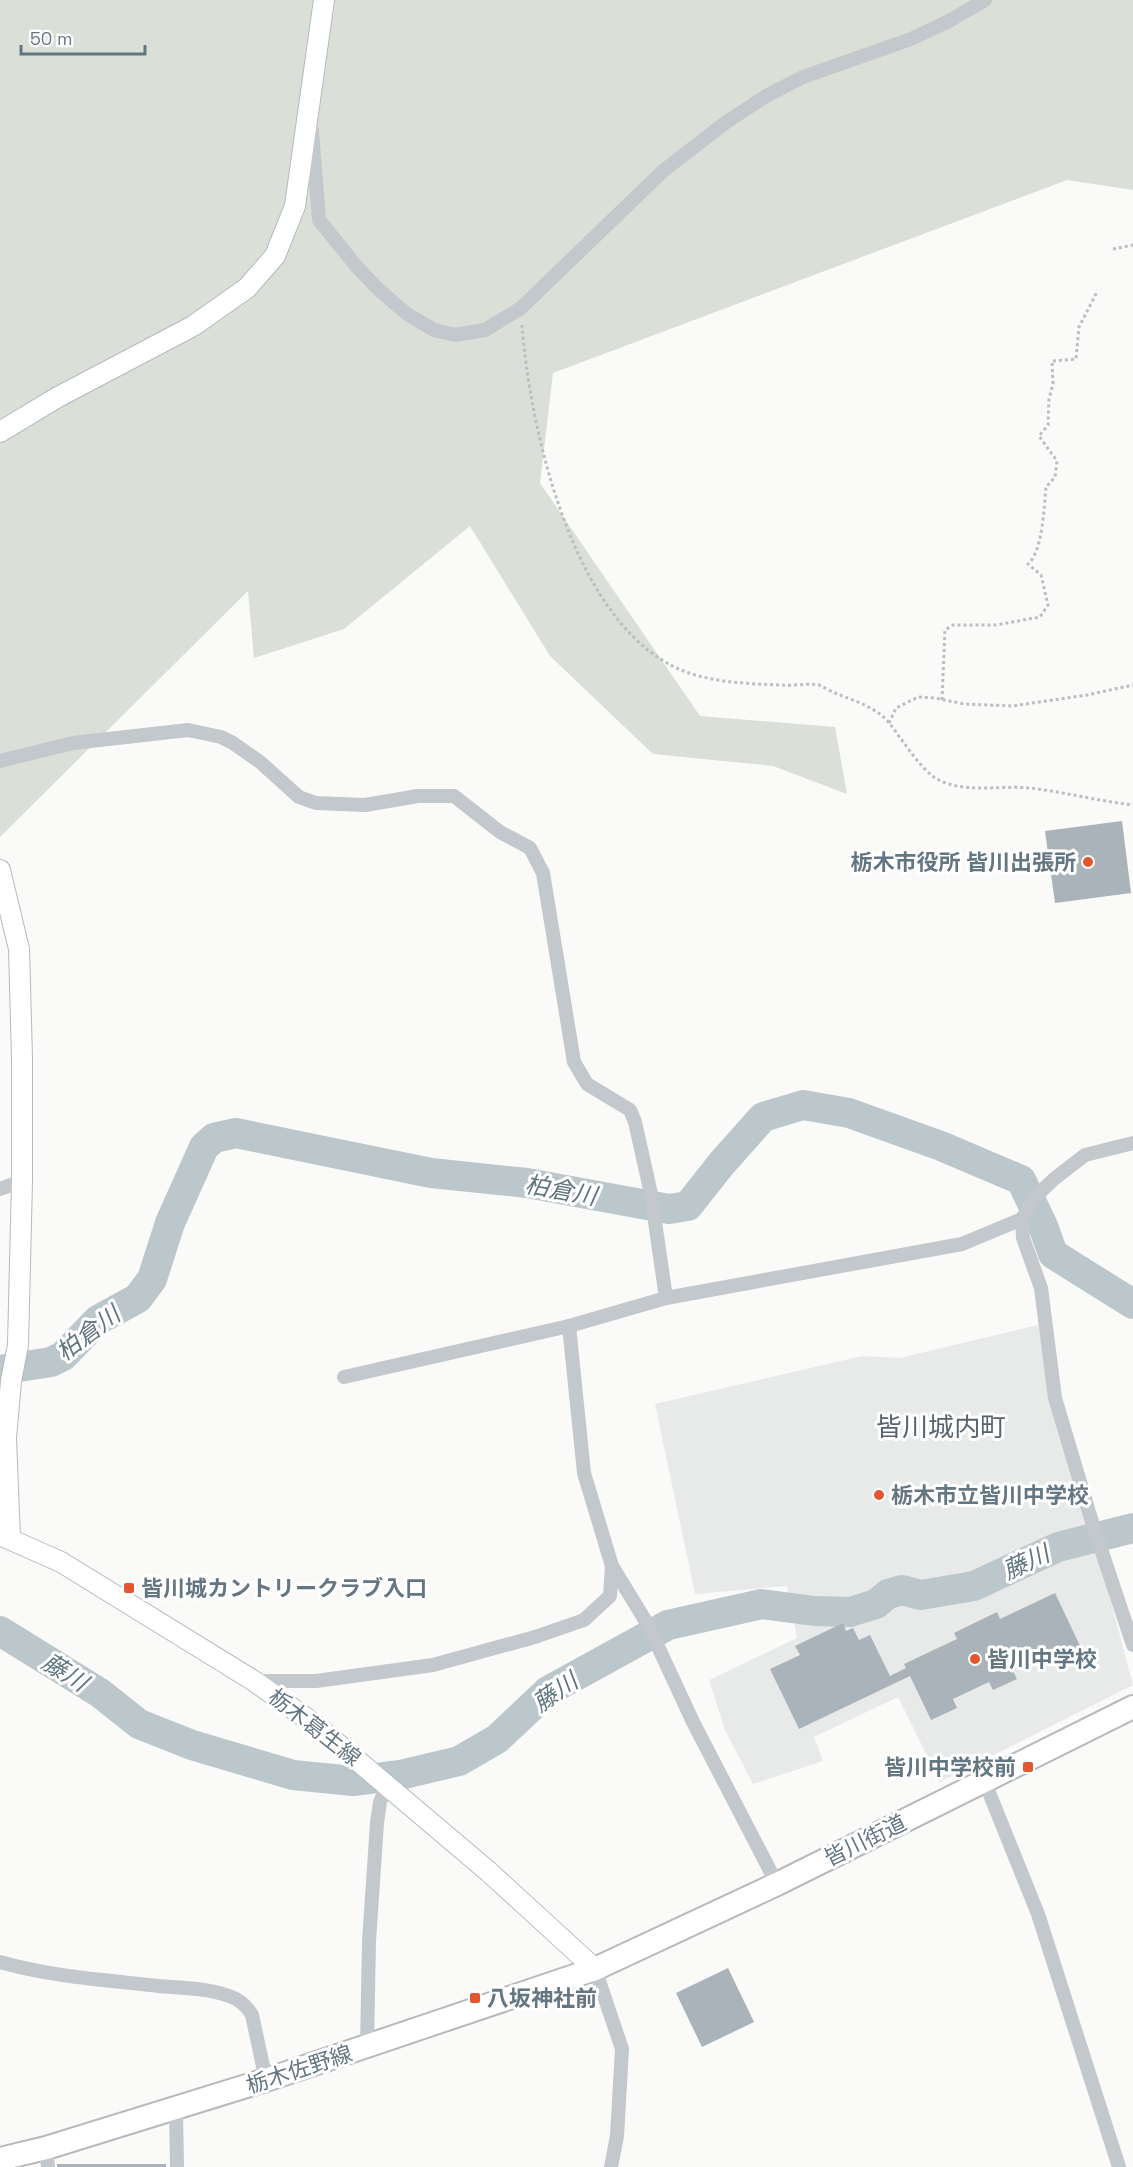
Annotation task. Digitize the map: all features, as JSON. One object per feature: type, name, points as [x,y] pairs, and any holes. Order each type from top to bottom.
[{"type":"main road","name":"皆川街道","points":[[595,1969],[777,1884],[1133,1707]]},
{"type":"main road","name":"栃木佐野線","points":[[0,2159],[47,2157],[176,2108],[267,2080],[595,1969]]},
{"type":"street","points":[[0,432],[58,397],[193,326],[247,288],[275,256],[295,206],[324,0]]},
{"type":"street","points":[[310,108],[319,220],[335,242],[378,289],[407,315],[434,330],[455,335],[485,330],[521,308],[663,171],[725,123],[765,96],[803,77],[911,39],[985,0]]},
{"type":"street","points":[[0,761],[72,743],[188,730],[233,742],[299,797],[316,803],[365,805],[418,796],[454,796],[500,832],[530,848],[543,873],[574,1062],[587,1084],[630,1110],[635,1122],[651,1194],[666,1298]]},
{"type":"street","points":[[0,870],[19,949],[22,1058],[18,1345],[11,1381],[6,1438],[5,1537]]},
{"type":"street","points":[[1133,1143],[1085,1155],[1033,1199],[1022,1219],[1023,1238],[1041,1288],[1055,1398],[1092,1522],[1133,1645]]},
{"type":"street","points":[[0,1189],[22,1181]]},
{"type":"street","points":[[344,1377],[569,1326],[666,1298],[962,1244],[1022,1219]]},
{"type":"street","points":[[569,1326],[584,1473],[612,1566],[648,1625],[693,1722],[777,1884]]},
{"type":"street","name":"栃木葛生線","points":[[5,1537],[61,1562],[254,1681],[313,1723],[489,1872],[595,1969]]},
{"type":"street","points":[[254,1681],[316,1681],[433,1665],[535,1637],[584,1620],[610,1596],[612,1566]]},
{"type":"street","points":[[984,1780],[1038,1914],[1119,2167]]},
{"type":"street","points":[[367,2046],[369,1941],[377,1823],[380,1802],[389,1787]]},
{"type":"street","points":[[0,1962],[65,1975],[206,1991],[235,1998],[248,2008],[252,2015],[267,2080]]},
{"type":"street","points":[[595,1969],[622,2049],[616,2136],[611,2167]]},
{"type":"street","points":[[176,2108],[177,2167]]},
{"type":"path","points":[[1113,249],[1133,246]]},
{"type":"path","points":[[942,700],[945,630],[953,625],[996,625],[1040,616],[1048,605],[1041,575],[1028,564],[1034,559],[1044,515],[1046,487],[1055,477],[1057,460],[1039,436],[1048,424],[1049,399],[1053,384],[1052,361],[1076,359],[1079,327],[1097,292]]},
{"type":"path","points":[[521,308],[524,355],[540,440],[556,498],[589,579],[606,605],[646,648],[665,663],[690,673],[730,683],[819,685],[878,712],[934,778],[956,787],[1030,789],[1133,805]]},
{"type":"path","points":[[889,723],[896,708],[918,697],[964,704],[1012,706],[1087,695],[1133,685]]},
{"type":"shaded area","points":[[0,0],[1133,0],[1133,190],[1067,180],[553,373],[540,483],[700,716],[835,727],[847,794],[773,766],[653,754],[550,656],[470,526],[344,629],[254,658],[248,591],[0,837]]},
{"type":"shaded area","name":"栃木市立皆川中学校","points":[[1038,1325],[1133,1685],[940,1782],[898,1697],[814,1737],[823,1761],[753,1784],[725,1730],[709,1680],[797,1638],[787,1586],[695,1594],[655,1404],[862,1356],[900,1358]]},
{"type":"building","name":"栃木市役所 皆川出張所","points":[[1122,821],[1131,893],[1055,903],[1045,831]]},
{"type":"building","name":"皆川中学校","points":[[1055,1593],[1082,1650],[1055,1663],[1050,1653],[1013,1671],[1017,1679],[993,1690],[989,1682],[953,1699],[957,1708],[931,1720],[910,1676],[799,1729],[770,1669],[800,1655],[795,1646],[843,1623],[846,1631],[853,1628],[859,1640],[870,1635],[890,1676],[906,1668],[904,1664],[957,1639],[954,1633],[997,1612],[1000,1619]]},
{"type":"building","points":[[728,1968],[754,2022],[702,2047],[676,1993]]},
{"type":"building","points":[[57,2164],[166,2164],[166,2167],[57,2167]]},
{"type":"waterway","name":"柏倉川","points":[[0,1370],[51,1362],[63,1356],[98,1320],[138,1298],[152,1279],[170,1223],[204,1147],[214,1138],[236,1133],[431,1173],[527,1183],[669,1209],[688,1206],[763,1117],[803,1105],[849,1113],[941,1146],[1021,1180],[1043,1226],[1053,1254],[1133,1304]]},
{"type":"waterway","name":"藤川","points":[[0,1631],[100,1693],[139,1724],[192,1745],[293,1775],[353,1781],[400,1775],[459,1761],[497,1739],[548,1691],[668,1625],[762,1604],[814,1611],[850,1612],[876,1604],[888,1594],[902,1590],[921,1595],[974,1586],[1058,1547],[1133,1528]]},
{"type":"place","name":"栃木市役所 皆川出張所","points":[[1088,862]]},
{"type":"place","name":"栃木市立皆川中学校","points":[[879,1495]]},
{"type":"place","name":"皆川城カントリークラブ入口","points":[[129,1588]]},
{"type":"place","name":"皆川中学校","points":[[975,1659]]},
{"type":"place","name":"皆川中学校前","points":[[1028,1767]]},
{"type":"place","name":"八坂神社前","points":[[475,1998]]},
{"type":"district","name":"皆川城内町","points":[[941,1427]]}]
